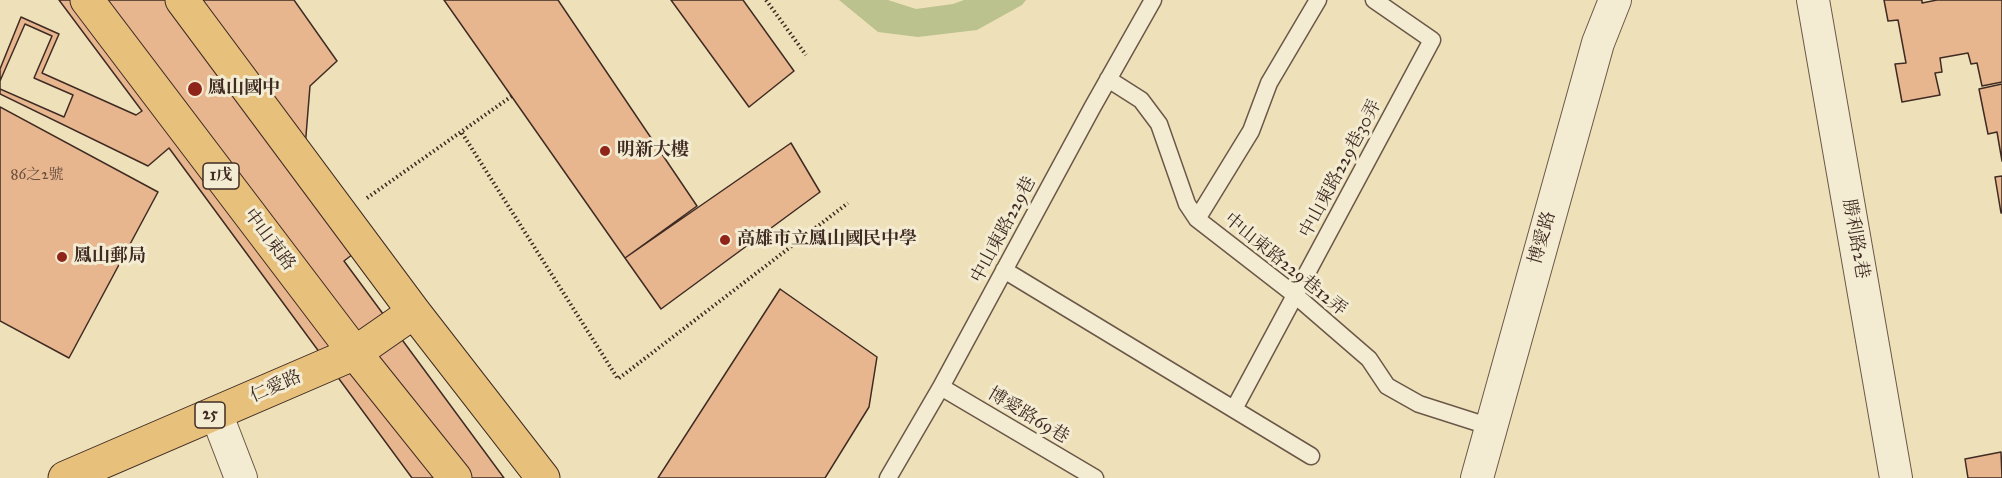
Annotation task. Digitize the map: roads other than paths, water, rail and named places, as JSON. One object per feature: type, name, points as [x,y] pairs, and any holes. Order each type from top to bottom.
[{"type":"main road","name":"中山東路","points":[[87,0],[355,353],[454,478]]},
{"type":"main road","points":[[182,0],[414,312],[543,478]]},
{"type":"main road","name":"仁愛路","points":[[74,476],[355,353],[414,312]]},
{"type":"street","name":"博愛路","points":[[1477,478],[1598,43],[1615,0]]},
{"type":"street","name":"勝利路2巷","points":[[1813,0],[1896,478]]},
{"type":"street","points":[[216,413],[241,478]]},
{"type":"lane","name":"中山東路229巷","points":[[888,478],[941,387],[1153,0]]},
{"type":"lane","points":[[1197,219],[1251,130],[1269,83],[1318,0]]},
{"type":"lane","name":"中山東路229巷30弄","points":[[1233,409],[1432,40],[1374,0]]},
{"type":"lane","name":"中山東路229巷12弄","points":[[1108,79],[1141,100],[1159,124],[1187,204],[1197,219],[1295,295],[1369,359],[1387,386],[1419,404],[1491,427]]},
{"type":"lane","points":[[1004,270],[1311,456]]},
{"type":"lane","name":"博愛路69巷","points":[[941,387],[1095,478]]},
{"type":"place","name":"鳳山國中","points":[[195,89]]},
{"type":"place","name":"明新大樓","points":[[605,151]]},
{"type":"place","name":"高雄市立鳳山國民中學","points":[[725,240]]},
{"type":"place","name":"鳳山郵局","points":[[62,257]]}]
